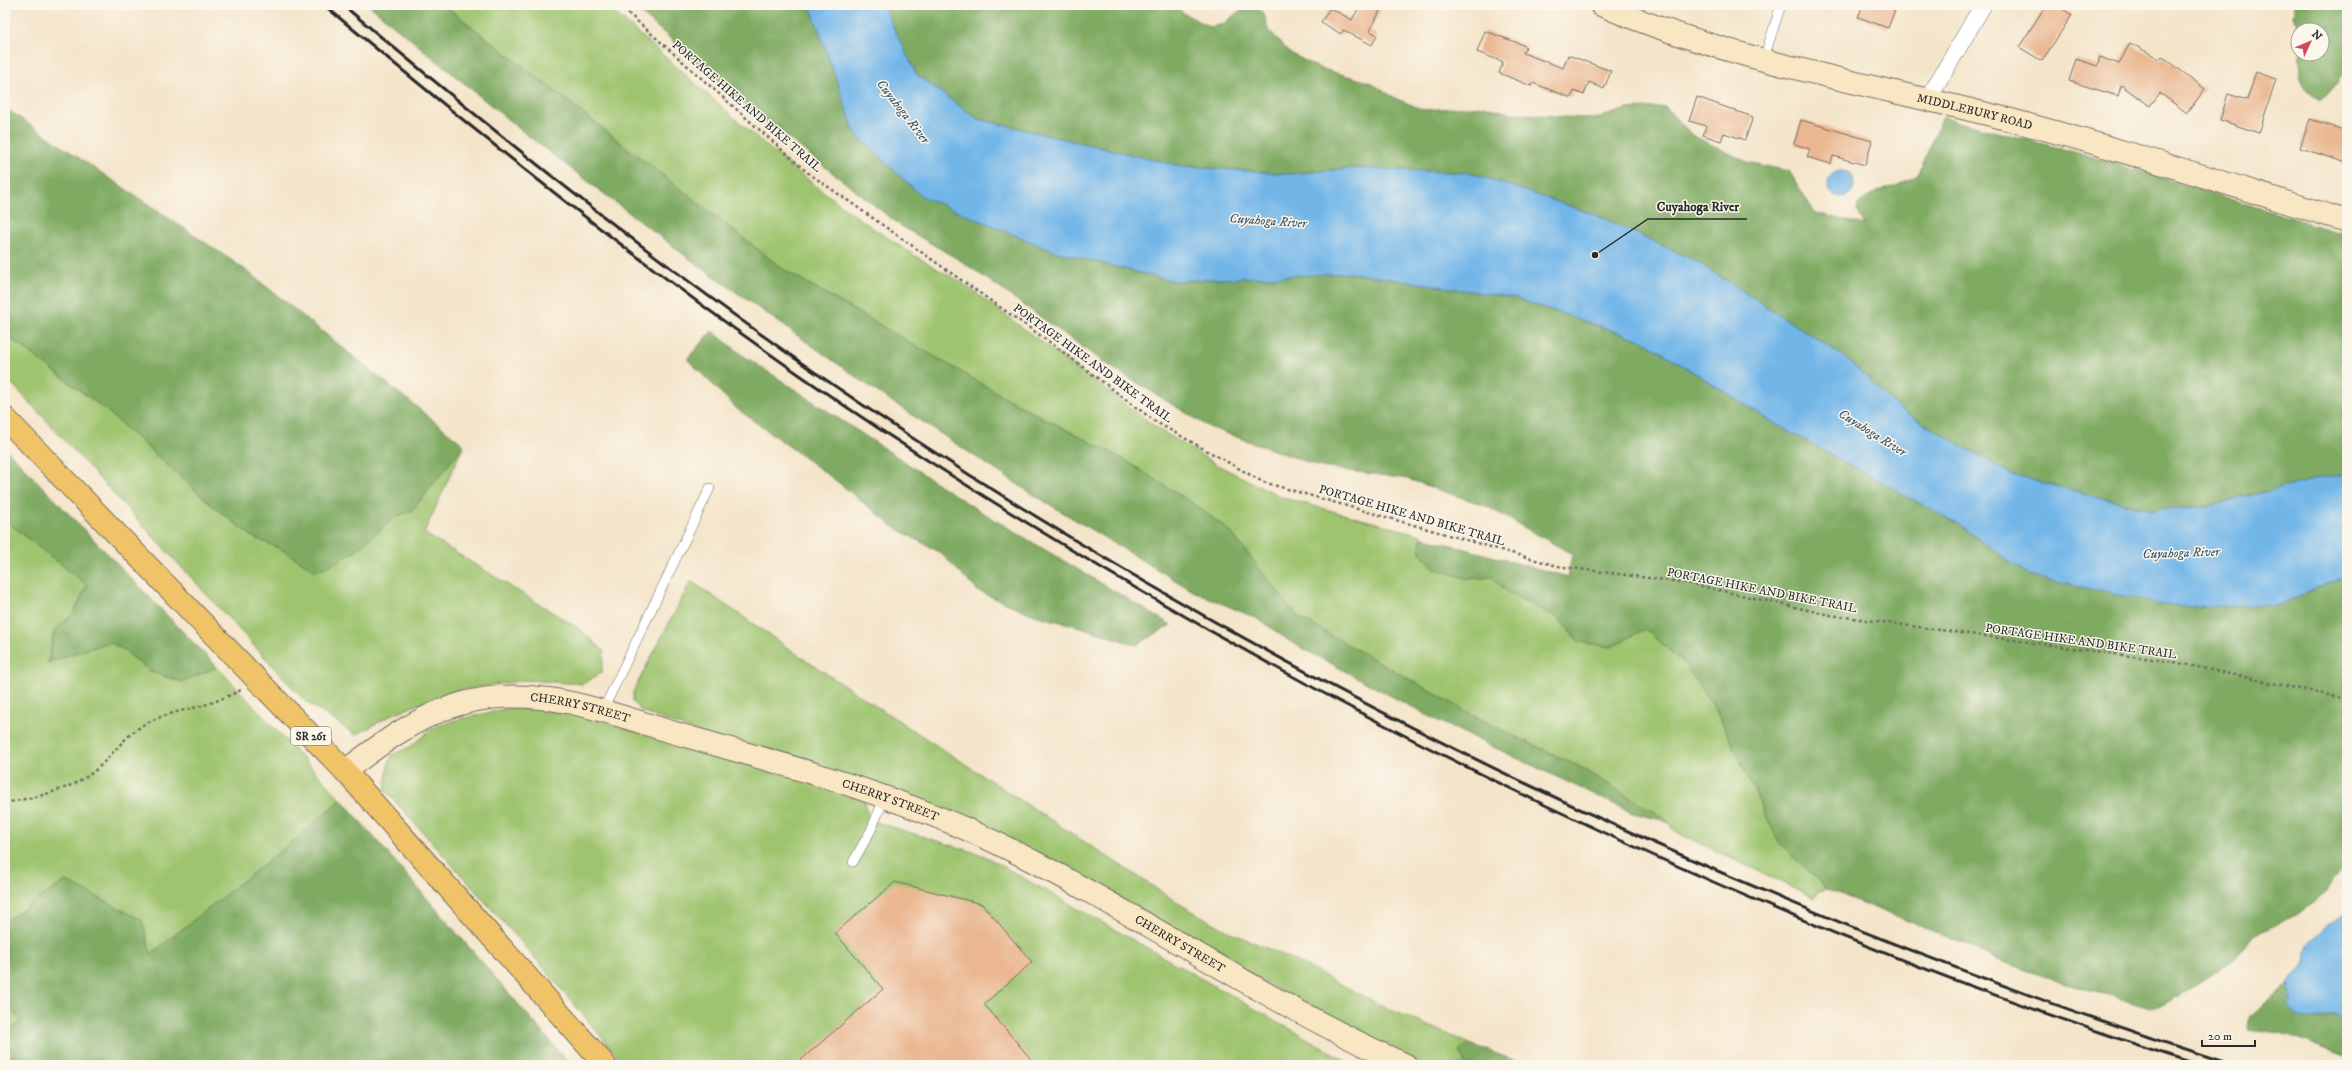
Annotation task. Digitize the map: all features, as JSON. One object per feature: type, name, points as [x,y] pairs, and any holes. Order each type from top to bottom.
[{"type":"main road","name":"SR 261","points":[[5,418],[345,771],[606,1065]]},
{"type":"street","name":"MIDDLEBURY ROAD","points":[[1601,5],[1684,36],[1927,101],[2003,118],[2347,222]]},
{"type":"street","points":[[1927,101],[1983,5]]},
{"type":"street","name":"CHERRY STREET","points":[[345,771],[390,738],[415,724],[438,712],[476,700],[527,696],[547,698],[602,712],[885,797],[930,814],[1011,850],[1280,1001],[1406,1065]]},
{"type":"lane","points":[[1764,58],[1781,5]]},
{"type":"lane","points":[[602,712],[710,488]]},
{"type":"lane","points":[[853,862],[872,830],[885,797]]},
{"type":"path","name":"PORTAGE HIKE AND BIKE TRAIL","points":[[619,5],[807,172],[1051,343],[1156,422],[1263,482],[1557,566],[1687,583],[1830,615],[2174,662],[2347,699]]},
{"type":"path","points":[[5,804],[51,793],[86,776],[102,764],[130,734],[158,718],[215,702],[259,681]]},
{"type":"green space","points":[[369,5],[444,5],[783,269],[1013,402],[1123,459],[1195,505],[1229,530],[1298,617],[1484,721],[1584,769],[1670,822],[1633,813],[1432,718],[1291,642],[1258,619],[1193,591],[1029,492],[879,393],[695,263],[527,135]]},
{"type":"green space","points":[[444,5],[606,5],[776,154],[865,223],[912,254],[961,282],[1157,428],[1217,465],[1284,498],[1421,535],[1420,552],[1469,579],[1492,577],[1507,592],[1557,617],[1579,642],[1611,647],[1645,629],[1682,661],[1714,706],[1779,843],[1827,889],[1818,892],[1815,898],[1672,830],[1670,822],[1584,769],[1484,721],[1298,617],[1229,531],[1195,505],[1123,459],[1013,402],[783,269]]},
{"type":"green space","points":[[632,5],[810,5],[855,133],[921,196],[1053,251],[1172,281],[1353,273],[1515,298],[1644,341],[1777,425],[1961,526],[2032,577],[2277,605],[2347,576],[2347,866],[2342,868],[2325,893],[2298,914],[2255,935],[2227,964],[2166,1004],[2150,1008],[2109,995],[2085,990],[1994,959],[1975,948],[1827,889],[1779,843],[1714,706],[1682,661],[1645,629],[1611,647],[1579,642],[1557,617],[1507,592],[1492,577],[1469,579],[1435,569],[1420,552],[1422,537],[1568,577],[1572,554],[1486,506],[1408,479],[1321,467],[1209,427],[1108,365],[963,262],[901,226],[748,107]]},
{"type":"green space","points":[[885,5],[1174,5],[1183,13],[1210,27],[1223,24],[1247,5],[1255,5],[1264,14],[1268,29],[1290,53],[1319,68],[1369,82],[1397,99],[1424,110],[1483,106],[1510,113],[1595,119],[1627,109],[1665,107],[1692,135],[1747,162],[1789,171],[1815,213],[1865,225],[1857,211],[1858,204],[1876,192],[1898,185],[1918,175],[1943,116],[1962,123],[2090,156],[2347,235],[2347,474],[2326,477],[2207,506],[2151,510],[2012,475],[1901,410],[1845,357],[1696,261],[1596,215],[1472,173],[1355,168],[1291,174],[1181,166],[978,119],[917,75],[886,12]]},
{"type":"green space","points":[[2295,5],[2347,5],[2347,68],[2334,87],[2321,101],[2309,92],[2302,82],[2300,62],[2330,62],[2330,22],[2296,22],[2293,16]]},
{"type":"green space","points":[[5,108],[243,268],[464,445],[412,511],[397,516],[354,552],[329,566],[316,571],[283,550],[253,537],[214,507],[106,410],[5,334]]},
{"type":"green space","points":[[712,331],[741,354],[970,505],[1171,625],[1136,645],[1084,628],[1034,615],[978,591],[941,553],[894,527],[834,479],[736,408],[687,359]]},
{"type":"green space","points":[[5,334],[106,410],[214,507],[253,537],[283,550],[354,552],[397,516],[412,511],[464,445],[424,533],[578,628],[604,651],[602,672],[583,684],[526,680],[453,691],[393,714],[356,735],[305,701],[5,376]]},
{"type":"green space","points":[[5,448],[217,667],[182,682],[151,672],[124,650],[109,642],[48,662],[54,631],[73,614],[87,585],[5,520]]},
{"type":"green space","points":[[5,520],[87,585],[73,614],[54,631],[48,662],[109,642],[124,650],[151,672],[182,682],[217,667],[341,799],[302,834],[151,954],[66,881],[5,921]]},
{"type":"green space","points":[[691,581],[807,661],[1183,906],[1230,932],[1294,960],[1382,1006],[1470,1044],[1460,1050],[1465,1064],[1468,1065],[1424,1065],[1325,1017],[1040,855],[642,712],[633,702],[633,692]]},
{"type":"green space","points":[[508,708],[533,708],[581,715],[858,797],[865,802],[869,820],[983,855],[1354,1065],[625,1065],[530,952],[385,790],[388,765],[393,754],[410,747],[431,729],[452,721]]},
{"type":"green space","points":[[341,799],[571,1065],[5,1065],[5,1035],[21,1021],[5,1004],[5,921],[66,881],[142,920],[151,954],[302,834]]},
{"type":"green space","points":[[2288,984],[2291,1001],[2307,1020],[2333,1016],[2347,1022],[2347,1057],[2288,1035],[2248,1030],[2249,1017]]},
{"type":"green space","points":[[5,1004],[21,1021],[5,1035]]},
{"type":"green space","points":[[1470,1044],[1527,1065],[1465,1064],[1460,1050]]},
{"type":"water","points":[[810,5],[885,5],[886,12],[917,75],[978,119],[1181,166],[1291,174],[1355,168],[1472,173],[1596,215],[1696,261],[1845,357],[1901,410],[2012,475],[2151,510],[2207,506],[2326,477],[2347,474],[2347,576],[2277,605],[2176,607],[2032,577],[1961,526],[1777,425],[1644,341],[1515,298],[1353,273],[1172,281],[1053,251],[921,196],[855,133]]},
{"type":"water","points":[[1841,171],[1850,175],[1854,184],[1850,193],[1841,197],[1832,193],[1828,184],[1832,175]]},
{"type":"water","points":[[2347,913],[2347,1022],[2334,1016],[2303,1018],[2298,1016],[2288,1007],[2291,1001],[2288,984],[2303,966],[2308,944],[2328,925]]},
{"type":"building","points":[[1360,5],[1383,5],[1370,31],[1377,35],[1372,45],[1343,30],[1341,34],[1321,22],[1330,8],[1352,20]]},
{"type":"building","points":[[1863,5],[1897,5],[1888,28],[1858,17]]},
{"type":"building","points":[[2046,5],[2056,5],[2072,15],[2042,61],[2019,47]]},
{"type":"building","points":[[1485,31],[1521,44],[1526,47],[1523,53],[1563,68],[1568,55],[1611,71],[1604,89],[1589,82],[1584,95],[1574,91],[1571,98],[1533,83],[1531,86],[1499,73],[1503,62],[1477,52]]},
{"type":"building","points":[[2130,43],[2160,59],[2162,56],[2205,89],[2187,113],[2160,93],[2150,106],[2121,85],[2118,96],[2069,81],[2076,59],[2097,66],[2100,57],[2119,64]]},
{"type":"building","points":[[2256,72],[2276,79],[2259,133],[2220,120],[2228,94],[2247,100]]},
{"type":"building","points":[[1697,97],[1753,117],[1745,140],[1724,133],[1721,141],[1703,135],[1706,126],[1689,121]]},
{"type":"building","points":[[2310,119],[2347,131],[2347,163],[2300,148]]},
{"type":"building","points":[[1801,120],[1872,141],[1865,165],[1833,156],[1831,164],[1807,157],[1810,149],[1794,144]]},
{"type":"building","points":[[895,882],[982,904],[1032,962],[984,1004],[1036,1065],[795,1065],[883,989],[835,933]]},
{"type":"railway","points":[[324,5],[469,125],[617,241],[768,353],[924,458],[1074,551],[1227,640],[1383,724],[1542,804],[1703,877],[1866,946],[2032,1008],[2199,1065]]},
{"type":"railway","points":[[343,5],[457,100],[572,192],[631,238],[750,326],[810,369],[976,479],[1146,582],[1319,679],[1496,769],[1676,853],[1859,930],[2045,1001],[2233,1065]]},
{"type":"place","name":"Cuyahoga River","points":[[1595,255]]}]
